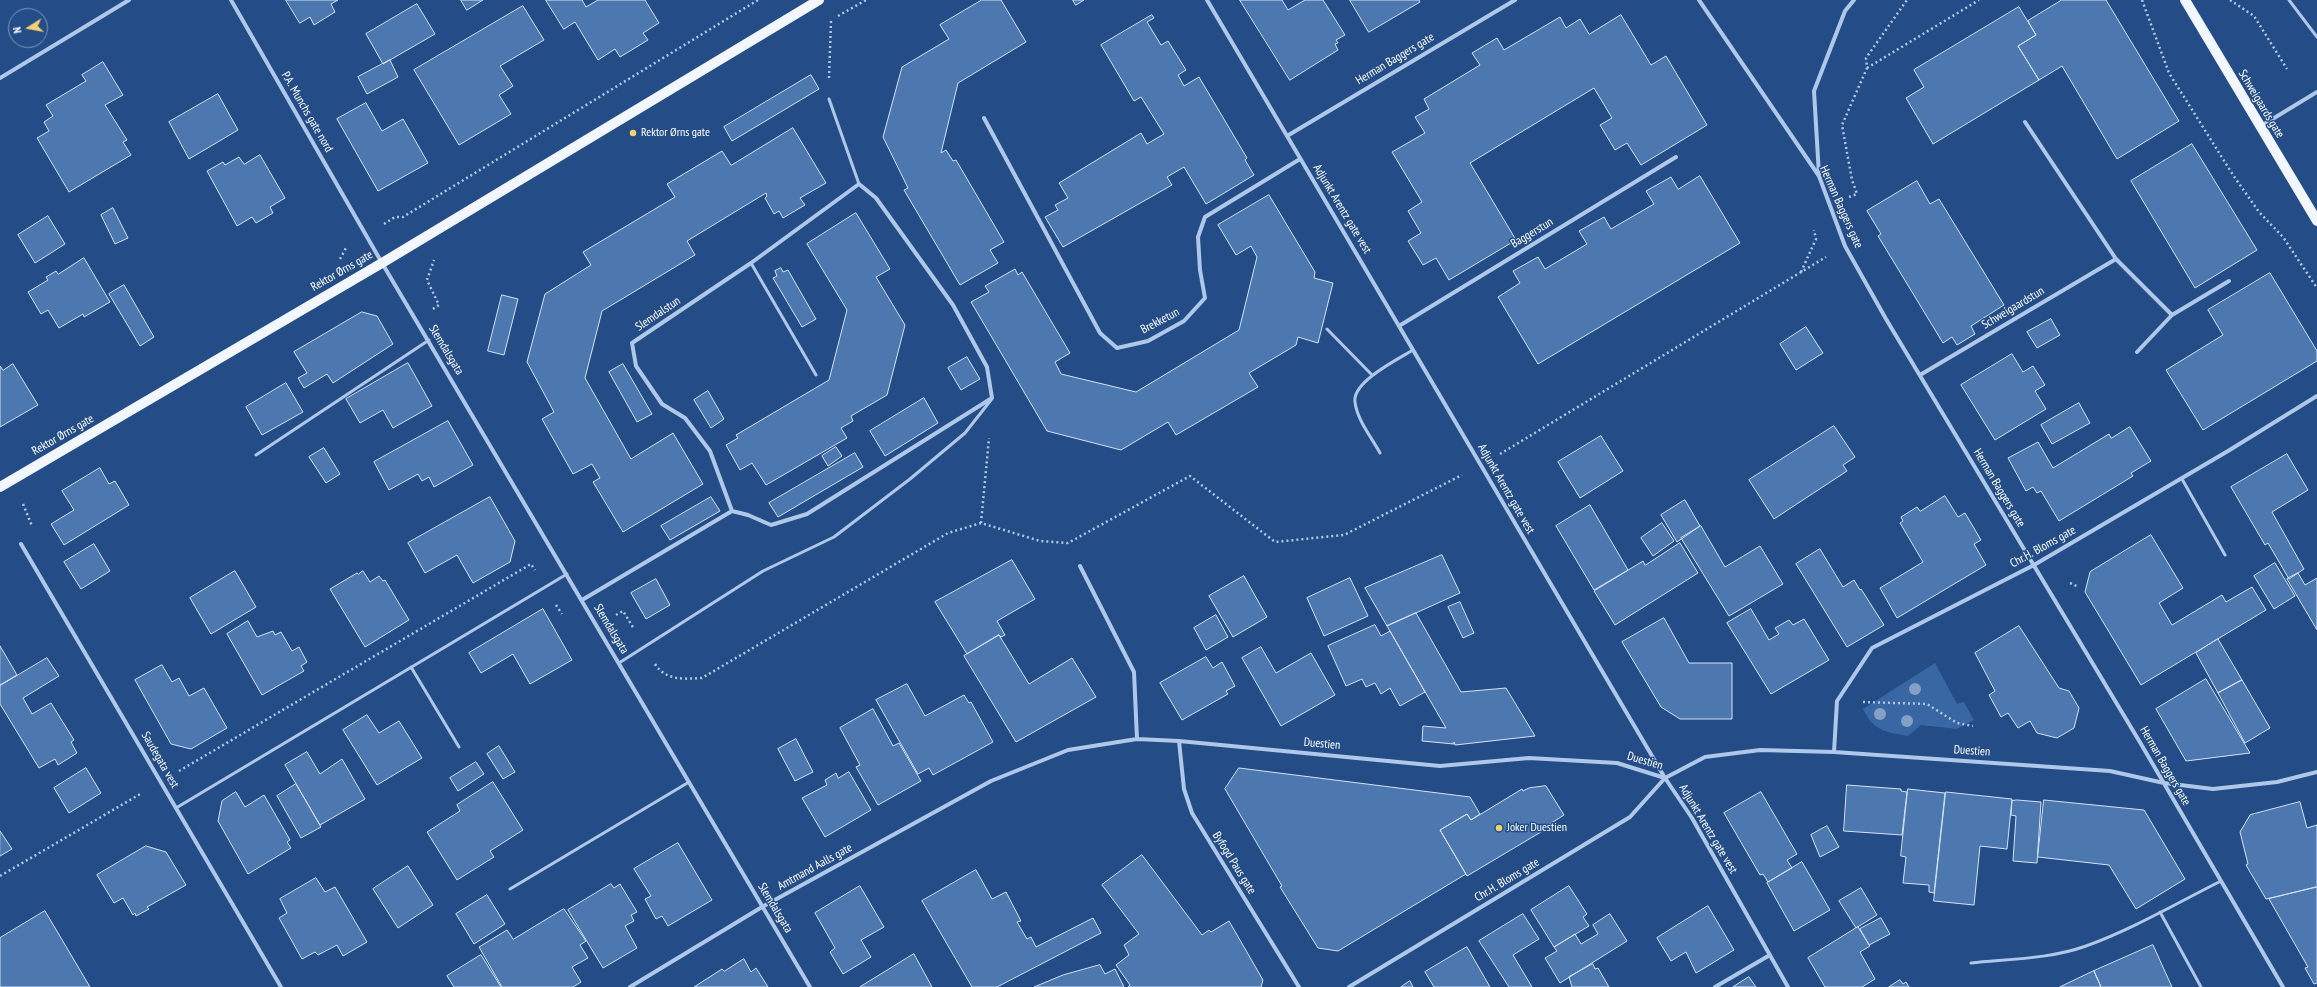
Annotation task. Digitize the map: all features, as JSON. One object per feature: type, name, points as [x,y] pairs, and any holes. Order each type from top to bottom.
[{"type":"main road","name":"Rektor Ørns gate","points":[[0,487],[382,263],[819,0]]},
{"type":"main road","name":"Schweigaards gate","points":[[2185,0],[2259,126],[2317,220]]},
{"type":"street","points":[[0,78],[129,0]]},
{"type":"street","name":"P.A. Munchs gate nord","points":[[231,0],[382,263]]},
{"type":"street","name":"Adjunkt Arentz gate vest","points":[[1207,0],[1665,778],[1692,818],[1788,987]]},
{"type":"street","name":"Herman Baggers gate","points":[[1287,136],[1515,0]]},
{"type":"street","name":"Herman Baggers gate","points":[[1699,0],[1819,176],[1845,246],[1920,375],[2164,783],[2283,987]]},
{"type":"street","points":[[1819,176],[1814,91],[1845,11],[1854,0]]},
{"type":"street","points":[[2259,126],[2317,92]]},
{"type":"street","name":"Brekketun","points":[[984,118],[1100,333],[1117,348],[1148,341],[1184,321],[1205,298],[1200,270],[1198,237],[1205,217],[1300,159]]},
{"type":"street","points":[[2025,122],[2116,259],[2172,315]]},
{"type":"street","name":"Baggerstun","points":[[1399,326],[1676,157]]},
{"type":"street","points":[[582,600],[732,511],[748,514],[771,525],[807,514],[992,398],[987,367],[953,305],[876,198],[859,184]]},
{"type":"street","name":"Slemdalstun","points":[[732,511],[710,451],[685,418],[662,404],[636,366],[632,343],[751,263],[859,184]]},
{"type":"street","name":"Schweigaardstun","points":[[1920,375],[2116,259]]},
{"type":"street","name":"Slemdalsgata","points":[[382,263],[429,340],[810,987]]},
{"type":"street","points":[[2137,352],[2172,315],[2229,281]]},
{"type":"street","name":"Chr.H. Bloms gate","points":[[1834,752],[1837,701],[1872,648],[2034,565],[2182,479],[2317,396]]},
{"type":"street","name":"Saudegata vest","points":[[21,544],[281,987]]},
{"type":"street","points":[[1080,566],[1134,672],[1137,739]]},
{"type":"street","name":"Duestien","points":[[991,781],[1068,750],[1137,739],[1179,741],[1440,766],[1529,758],[1617,763],[1665,778],[1705,757],[1760,750],[1834,752],[2110,771],[2164,783],[2213,789],[2277,782],[2317,772]]},
{"type":"street","name":"Byfogd Paus gate","points":[[1179,741],[1184,789],[1192,813],[1299,987]]},
{"type":"street","name":"Chr.H. Bloms gate","points":[[1350,987],[1630,816],[1665,778]]},
{"type":"street","name":"Amtmand Aalls gate","points":[[630,987],[762,907],[991,781]]},
{"type":"street","points":[[1715,987],[1770,956]]},
{"type":"lane","points":[[2289,0],[2317,37]]},
{"type":"lane","points":[[829,99],[859,184]]},
{"type":"lane","points":[[751,263],[816,375]]},
{"type":"lane","points":[[1327,329],[1372,375]]},
{"type":"lane","points":[[256,455],[429,340]]},
{"type":"lane","points":[[1380,453],[1357,412],[1354,401],[1357,393],[1372,375],[1413,350]]},
{"type":"lane","points":[[619,663],[763,571],[834,537],[910,479],[965,433],[992,398]]},
{"type":"lane","points":[[2182,479],[2225,556]]},
{"type":"lane","points":[[176,808],[567,574]]},
{"type":"lane","points":[[411,667],[459,747]]},
{"type":"lane","points":[[510,889],[689,782]]},
{"type":"lane","points":[[1971,963],[2048,956],[2086,946],[2160,912],[2221,881]]},
{"type":"lane","points":[[2160,912],[2201,987]]},
{"type":"path","points":[[395,217],[403,217],[758,0]]},
{"type":"path","points":[[1857,194],[1852,180],[1842,125],[1867,68],[1866,58],[1907,0]]},
{"type":"path","points":[[1867,68],[1979,0]]},
{"type":"path","points":[[2142,0],[2169,73],[2233,175],[2259,212],[2283,237],[2317,288]]},
{"type":"path","points":[[2230,0],[2254,16],[2287,69]]},
{"type":"path","points":[[829,99],[831,20]]},
{"type":"path","points":[[1801,272],[1816,239],[1813,225]]},
{"type":"path","points":[[702,678],[948,533],[981,523],[1040,541],[1068,543],[1190,476],[1275,542],[1344,535],[1481,465],[1845,246]]},
{"type":"path","points":[[981,523],[992,398]]},
{"type":"path","points":[[0,876],[531,564]]},
{"type":"path","points":[[1862,702],[1927,704],[1957,723],[1973,726]]},
{"type":"shaded area","points":[[1935,663],[1957,704],[1964,702],[1974,720],[1957,729],[1921,725],[1908,736],[1887,732],[1871,722],[1863,709]]},
{"type":"building","points":[[286,0],[338,0],[331,4],[335,12],[314,25],[310,17],[300,23]]},
{"type":"building","points":[[461,0],[483,0],[467,10]]},
{"type":"building","points":[[546,0],[582,0],[586,7],[598,0],[645,0],[659,23],[643,33],[648,40],[620,57],[615,49],[598,60],[575,22],[564,29]]},
{"type":"building","points":[[982,0],[1001,0],[1026,42],[958,83],[941,153],[946,150],[953,161],[956,160],[1004,242],[990,250],[998,263],[960,285],[904,190],[908,188],[883,137],[902,67],[949,39],[940,25]]},
{"type":"building","points":[[1073,0],[1084,0],[1076,5]]},
{"type":"building","points":[[1240,0],[1282,0],[1288,10],[1305,0],[1323,0],[1345,35],[1336,40],[1338,43],[1335,44],[1338,50],[1290,80]]},
{"type":"building","points":[[1350,0],[1419,0],[1420,2],[1369,32]]},
{"type":"building","points":[[2062,0],[2106,0],[2179,121],[2117,159],[2062,66],[2039,80],[2018,46],[2036,35],[2028,21]]},
{"type":"building","points":[[417,4],[435,34],[383,64],[366,34]]},
{"type":"building","points":[[523,6],[544,40],[500,66],[513,86],[499,95],[511,114],[459,145],[414,70]]},
{"type":"building","points":[[2019,7],[2036,35],[2018,46],[2039,80],[1933,144],[1906,98],[1924,87],[1914,70]]},
{"type":"building","points":[[1152,15],[1154,18],[1147,22],[1161,45],[1168,41],[1186,70],[1178,75],[1184,86],[1199,77],[1247,158],[1245,160],[1254,175],[1206,204],[1184,167],[1167,177],[1172,185],[1063,247],[1045,217],[1058,210],[1055,205],[1068,198],[1059,183],[1141,133],[1147,144],[1164,134],[1141,97],[1134,101],[1101,45]]},
{"type":"building","points":[[1621,15],[1651,65],[1666,56],[1707,125],[1641,165],[1627,143],[1615,150],[1600,125],[1612,118],[1594,88],[1470,163],[1516,240],[1449,280],[1436,258],[1423,265],[1408,241],[1421,233],[1408,211],[1422,202],[1392,152],[1425,133],[1415,117],[1429,109],[1424,99],[1480,65],[1472,53],[1497,38],[1504,50],[1560,17],[1566,28],[1580,19],[1589,34]]},
{"type":"building","points":[[390,60],[398,77],[367,94],[358,77]]},
{"type":"building","points":[[103,62],[123,95],[105,105],[127,140],[123,142],[131,155],[69,192],[37,138],[49,131],[44,122],[53,116],[46,105],[86,81],[82,75]]},
{"type":"building","points":[[811,75],[819,89],[732,141],[724,127]]},
{"type":"building","points":[[218,94],[238,130],[189,159],[169,122]]},
{"type":"building","points":[[366,103],[382,131],[403,119],[428,163],[378,191],[337,119]]},
{"type":"building","points":[[793,128],[826,183],[800,198],[805,205],[783,218],[779,211],[774,214],[765,198],[767,196],[766,193],[687,241],[695,255],[602,311],[585,378],[631,459],[673,433],[703,484],[623,532],[593,482],[600,478],[592,464],[573,474],[542,419],[554,412],[527,362],[545,294],[591,265],[583,252],[675,197],[667,184],[722,151],[731,165]]},
{"type":"building","points":[[2192,144],[2257,250],[2195,288],[2131,181]]},
{"type":"building","points":[[260,155],[285,198],[270,207],[273,213],[256,223],[252,217],[237,226],[207,171],[223,162],[225,165],[239,157],[244,164]]},
{"type":"building","points":[[1700,176],[1740,243],[1538,364],[1498,297],[1520,283],[1513,271],[1538,257],[1545,269],[1587,244],[1579,231],[1604,217],[1611,229],[1654,204],[1646,191],[1671,177],[1678,189]]},
{"type":"building","points":[[1917,181],[1930,204],[1939,199],[2004,305],[1971,326],[1975,334],[1957,345],[1952,337],[1943,343],[1878,236],[1881,234],[1867,211]]},
{"type":"building","points":[[1269,195],[1315,272],[1314,278],[1333,283],[1318,343],[1298,337],[1296,345],[1249,373],[1258,387],[1176,435],[1168,422],[1121,450],[1047,431],[971,302],[989,292],[985,286],[1015,269],[1018,275],[1022,272],[1070,353],[1055,362],[1061,374],[1136,392],[1239,330],[1257,257],[1251,246],[1236,255],[1218,225]]},
{"type":"building","points":[[113,208],[128,238],[115,244],[101,215]]},
{"type":"building","points":[[856,213],[890,269],[876,277],[905,325],[887,395],[851,416],[853,421],[841,428],[847,438],[766,485],[752,463],[740,470],[726,445],[738,438],[736,435],[829,380],[847,310],[807,244]]},
{"type":"building","points":[[48,216],[65,244],[35,263],[18,235]]},
{"type":"building","points":[[84,258],[110,302],[84,317],[83,314],[59,328],[48,310],[41,314],[28,292],[48,280],[46,277],[56,271],[58,274]]},
{"type":"building","points":[[781,268],[783,272],[788,270],[816,319],[802,327],[773,278],[777,276],[775,271]]},
{"type":"building","points":[[2270,273],[2317,351],[2317,361],[2203,430],[2166,370],[2223,335],[2208,310]]},
{"type":"building","points":[[124,285],[154,337],[140,346],[109,294]]},
{"type":"building","points":[[502,295],[518,299],[504,355],[488,351]]},
{"type":"building","points":[[362,312],[377,316],[393,344],[333,383],[327,374],[304,388],[298,378],[307,373],[294,352]]},
{"type":"building","points":[[2051,319],[2060,335],[2037,348],[2027,332]]},
{"type":"building","points":[[1806,327],[1823,353],[1796,370],[1780,344]]},
{"type":"building","points":[[2012,354],[2023,372],[2033,366],[2045,385],[2035,391],[2046,409],[1995,440],[1961,385]]},
{"type":"building","points":[[967,357],[980,379],[961,390],[948,368]]},
{"type":"building","points":[[408,363],[432,406],[393,428],[383,410],[360,423],[346,399]]},
{"type":"building","points":[[13,364],[38,405],[0,427],[0,366],[3,370]]},
{"type":"building","points":[[623,364],[652,414],[637,422],[609,372]]},
{"type":"building","points":[[286,383],[303,412],[262,435],[246,407]]},
{"type":"building","points":[[708,391],[724,419],[711,428],[694,400]]},
{"type":"building","points":[[924,398],[938,423],[885,456],[870,431]]},
{"type":"building","points":[[2079,403],[2090,423],[2052,444],[2041,425]]},
{"type":"building","points":[[448,421],[473,465],[434,487],[429,477],[422,481],[418,474],[389,490],[374,462]]},
{"type":"building","points":[[1834,426],[1855,457],[1843,465],[1847,471],[1774,519],[1749,480]]},
{"type":"building","points":[[2130,427],[2151,461],[2131,473],[2133,476],[2059,521],[2041,491],[2037,493],[2033,487],[2026,491],[2008,458],[2038,442],[2053,468],[2109,434],[2111,438]]},
{"type":"building","points":[[1601,436],[1623,471],[1580,498],[1558,462]]},
{"type":"building","points":[[836,447],[842,456],[828,466],[822,456]]},
{"type":"building","points":[[324,448],[340,474],[326,483],[309,457]]},
{"type":"building","points":[[855,453],[863,467],[778,517],[769,503]]},
{"type":"building","points":[[2287,454],[2308,490],[2272,512],[2304,569],[2289,579],[2268,543],[2265,545],[2231,487]]},
{"type":"building","points":[[100,468],[109,484],[115,481],[129,505],[64,545],[51,524],[74,510],[62,491]]},
{"type":"building","points":[[1945,496],[1958,517],[1965,513],[1981,540],[1974,544],[1986,565],[1897,618],[1880,588],[1923,562],[1900,523],[1903,521],[1901,517],[1917,507],[1920,511]]},
{"type":"building","points":[[490,497],[515,541],[510,562],[473,583],[457,555],[425,573],[408,543]]},
{"type":"building","points":[[711,497],[720,511],[670,540],[661,526]]},
{"type":"building","points":[[1685,500],[1700,526],[1677,542],[1661,515]]},
{"type":"building","points":[[1590,505],[1628,570],[1594,590],[1556,526]]},
{"type":"building","points":[[1662,523],[1674,541],[1653,556],[1641,538]]},
{"type":"building","points":[[1701,526],[1725,567],[1760,546],[1783,584],[1729,616],[1681,538]]},
{"type":"building","points":[[2151,535],[2183,588],[2159,603],[2172,625],[2222,595],[2226,602],[2252,587],[2266,610],[2141,685],[2085,592],[2090,572]]},
{"type":"building","points":[[1680,543],[1698,573],[1615,625],[1594,591],[1643,561],[1645,565]]},
{"type":"building","points":[[94,544],[110,571],[81,589],[64,562]]},
{"type":"building","points":[[1820,549],[1843,587],[1854,580],[1884,625],[1847,647],[1796,564]]},
{"type":"building","points":[[1442,555],[1460,593],[1387,626],[1365,588]]},
{"type":"building","points":[[1012,560],[1035,599],[997,621],[1005,635],[1001,637],[999,635],[967,654],[935,602]]},
{"type":"building","points":[[2275,563],[2295,596],[2274,609],[2254,576]]},
{"type":"building","points":[[235,571],[256,607],[211,634],[190,598]]},
{"type":"building","points":[[363,571],[370,582],[379,576],[383,581],[385,580],[409,620],[365,647],[330,589]]},
{"type":"building","points":[[2298,573],[2305,585],[2317,578],[2317,630],[2287,579]]},
{"type":"building","points":[[1244,576],[1267,617],[1233,637],[1209,596]]},
{"type":"building","points":[[1350,578],[1368,616],[1324,636],[1307,598]]},
{"type":"building","points":[[656,579],[670,605],[646,619],[631,593]]},
{"type":"building","points":[[1460,602],[1474,633],[1463,638],[1448,607]]},
{"type":"building","points":[[543,609],[572,660],[530,684],[513,654],[481,673],[469,653]]},
{"type":"building","points":[[1751,609],[1769,640],[1779,634],[1775,628],[1789,620],[1793,625],[1804,619],[1829,660],[1771,694],[1727,623]]},
{"type":"building","points":[[1416,613],[1461,692],[1506,688],[1535,736],[1455,745],[1454,742],[1454,744],[1422,741],[1423,726],[1446,728],[1387,626]]},
{"type":"building","points":[[1216,615],[1228,637],[1206,650],[1194,628]]},
{"type":"building","points":[[1664,618],[1689,663],[1732,663],[1732,719],[1680,719],[1661,707],[1622,642]]},
{"type":"building","points":[[248,621],[257,637],[273,631],[275,635],[281,632],[292,651],[299,647],[307,662],[301,666],[304,671],[262,695],[227,634]]},
{"type":"building","points":[[1375,625],[1381,636],[1390,631],[1425,692],[1400,706],[1390,688],[1381,694],[1375,683],[1366,687],[1362,679],[1346,686],[1328,646]]},
{"type":"building","points":[[2019,626],[2059,688],[2069,691],[2079,708],[2074,728],[2057,738],[2037,733],[2030,721],[2018,728],[2008,713],[2001,717],[1989,695],[1995,691],[1975,653]]},
{"type":"building","points":[[999,635],[1029,684],[1072,658],[1096,697],[1016,742],[964,656]]},
{"type":"building","points":[[2218,639],[2242,680],[2218,693],[2196,653]]},
{"type":"building","points":[[0,646],[17,675],[0,685]]},
{"type":"building","points":[[1261,647],[1276,673],[1311,653],[1335,695],[1281,726],[1242,658]]},
{"type":"building","points":[[1206,657],[1213,668],[1222,662],[1235,686],[1226,691],[1228,694],[1182,720],[1160,683]]},
{"type":"building","points":[[47,658],[59,676],[23,698],[32,714],[51,703],[74,740],[71,742],[77,753],[58,765],[55,759],[39,768],[0,704],[0,686]]},
{"type":"building","points":[[162,665],[172,682],[179,678],[189,696],[204,688],[227,728],[191,749],[171,744],[135,680]]},
{"type":"building","points":[[2206,679],[2250,753],[2186,761],[2156,709]]},
{"type":"building","points":[[2242,680],[2270,728],[2245,743],[2218,693]]},
{"type":"building","points":[[907,684],[925,716],[964,695],[969,703],[971,702],[993,742],[933,775],[929,768],[918,774],[876,700]]},
{"type":"building","points":[[873,709],[893,746],[899,743],[921,781],[878,805],[856,767],[860,765],[840,728]]},
{"type":"building","points":[[367,715],[379,733],[399,721],[422,758],[377,785],[343,730]]},
{"type":"building","points":[[796,739],[813,772],[795,781],[778,749]]},
{"type":"building","points":[[499,746],[515,772],[503,779],[487,754]]},
{"type":"building","points":[[307,752],[320,774],[342,759],[365,799],[320,825],[285,765]]},
{"type":"building","points":[[476,762],[484,774],[458,791],[450,778]]},
{"type":"building","points":[[86,768],[101,793],[69,813],[54,788]]},
{"type":"building","points":[[1239,768],[1470,797],[1480,814],[1471,820],[1467,814],[1440,830],[1466,874],[1338,951],[1318,948],[1280,887],[1282,886],[1225,789]]},
{"type":"building","points":[[849,772],[871,810],[825,837],[802,798],[827,785],[825,780],[836,773],[838,778]]},
{"type":"building","points":[[493,782],[523,830],[490,851],[494,857],[457,880],[427,832],[460,811],[457,805]]},
{"type":"building","points":[[296,784],[321,827],[301,838],[277,796]]},
{"type":"building","points":[[1847,785],[1901,789],[1901,791],[1907,792],[1902,835],[1844,831]]},
{"type":"building","points":[[1546,786],[1564,815],[1545,827],[1546,829],[1467,876],[1440,830],[1467,814],[1471,820],[1522,789],[1523,791],[1529,788]]},
{"type":"building","points":[[1908,789],[1945,793],[1934,893],[1929,892],[1929,885],[1903,883],[1906,857],[1901,856]]},
{"type":"building","points":[[236,792],[245,807],[264,795],[290,840],[287,842],[291,848],[248,874],[218,821],[222,801]]},
{"type":"building","points":[[1761,792],[1797,854],[1787,860],[1792,868],[1768,882],[1763,874],[1760,875],[1724,813]]},
{"type":"building","points":[[1946,792],[2012,799],[2007,849],[1980,846],[1974,905],[1934,901]]},
{"type":"building","points":[[2044,800],[2144,810],[2185,879],[2136,909],[2109,865],[2038,857]]},
{"type":"building","points":[[2012,801],[2041,802],[2037,863],[2013,861],[2016,816],[2011,815]]},
{"type":"building","points":[[2300,802],[2307,828],[2317,825],[2317,887],[2266,899],[2246,865],[2248,864],[2240,832],[2250,815]]},
{"type":"building","points":[[1827,826],[1839,847],[1820,857],[1811,835]]},
{"type":"building","points":[[0,831],[12,849],[0,856]]},
{"type":"building","points":[[678,843],[712,900],[668,926],[662,916],[656,919],[645,899],[651,896],[634,869]]},
{"type":"building","points":[[146,846],[166,852],[186,885],[147,907],[149,909],[136,916],[135,913],[133,915],[123,898],[114,903],[97,875]]},
{"type":"building","points":[[1142,855],[1202,935],[1209,930],[1211,932],[1229,921],[1263,980],[1261,987],[1128,987],[1130,985],[1116,965],[1129,955],[1124,945],[1139,934],[1102,885]]},
{"type":"building","points":[[1802,862],[1830,910],[1794,931],[1767,883]]},
{"type":"building","points":[[408,866],[433,905],[398,928],[373,889]]},
{"type":"building","points":[[976,870],[992,899],[1006,892],[1021,921],[1017,922],[1027,939],[1031,937],[1036,947],[1093,918],[1101,933],[997,987],[972,987],[922,901]]},
{"type":"building","points":[[316,878],[325,892],[335,887],[367,942],[343,956],[337,945],[318,955],[315,952],[302,959],[279,918],[287,913],[280,899]]},
{"type":"building","points":[[611,884],[614,888],[620,884],[637,912],[631,915],[634,921],[625,926],[637,948],[603,968],[568,910]]},
{"type":"building","points":[[860,886],[884,927],[861,940],[871,957],[843,974],[830,952],[835,948],[815,913]]},
{"type":"building","points":[[1569,886],[1587,914],[1583,917],[1589,926],[1554,947],[1531,910]]},
{"type":"building","points":[[2317,887],[2317,983],[2314,984],[2305,968],[2308,967],[2269,899]]},
{"type":"building","points":[[1861,888],[1877,915],[1856,928],[1839,901]]},
{"type":"building","points":[[487,895],[505,924],[474,944],[456,914]]},
{"type":"building","points":[[1708,906],[1734,950],[1696,973],[1686,952],[1671,961],[1657,938]]},
{"type":"building","points":[[564,909],[586,941],[580,945],[588,958],[572,967],[581,982],[573,987],[502,987],[479,947],[507,930],[513,939]]},
{"type":"building","points":[[45,911],[90,987],[0,987],[0,938]]},
{"type":"building","points":[[1523,914],[1539,939],[1513,955],[1532,987],[1509,987],[1479,941]]},
{"type":"building","points":[[1610,914],[1627,941],[1560,983],[1545,958],[1557,951],[1554,947],[1575,934],[1581,944],[1598,934],[1593,925]]},
{"type":"building","points":[[1881,918],[1890,934],[1869,945],[1860,929]]},
{"type":"building","points":[[1858,927],[1870,946],[1860,952],[1875,979],[1862,987],[1825,987],[1808,958]]},
{"type":"building","points":[[2153,945],[2172,987],[2101,987],[2094,971]]},
{"type":"building","points":[[1467,947],[1490,987],[1434,987],[1425,972]]},
{"type":"building","points":[[914,954],[932,987],[860,987]]},
{"type":"building","points":[[481,955],[501,987],[454,987],[447,976]]},
{"type":"building","points":[[744,959],[751,972],[756,968],[768,987],[694,987],[722,969],[724,971]]},
{"type":"building","points":[[1593,964],[1595,969],[1598,968],[1609,987],[1572,987],[1569,977]]},
{"type":"building","points":[[1100,965],[1105,974],[1115,969],[1124,987],[1034,987],[1063,975]]},
{"type":"building","points":[[2094,971],[2101,987],[2060,987]]},
{"type":"building","points":[[1749,977],[1756,987],[1733,987]]},
{"type":"building","points":[[1900,980],[1903,984],[1906,982],[1909,987],[1889,987]]},
{"type":"building","points":[[1410,981],[1413,987],[1401,987]]},
{"type":"place","name":"Rektor Ørns gate","points":[[633,133]]},
{"type":"place","name":"Joker Duestien","points":[[1499,828]]}]
